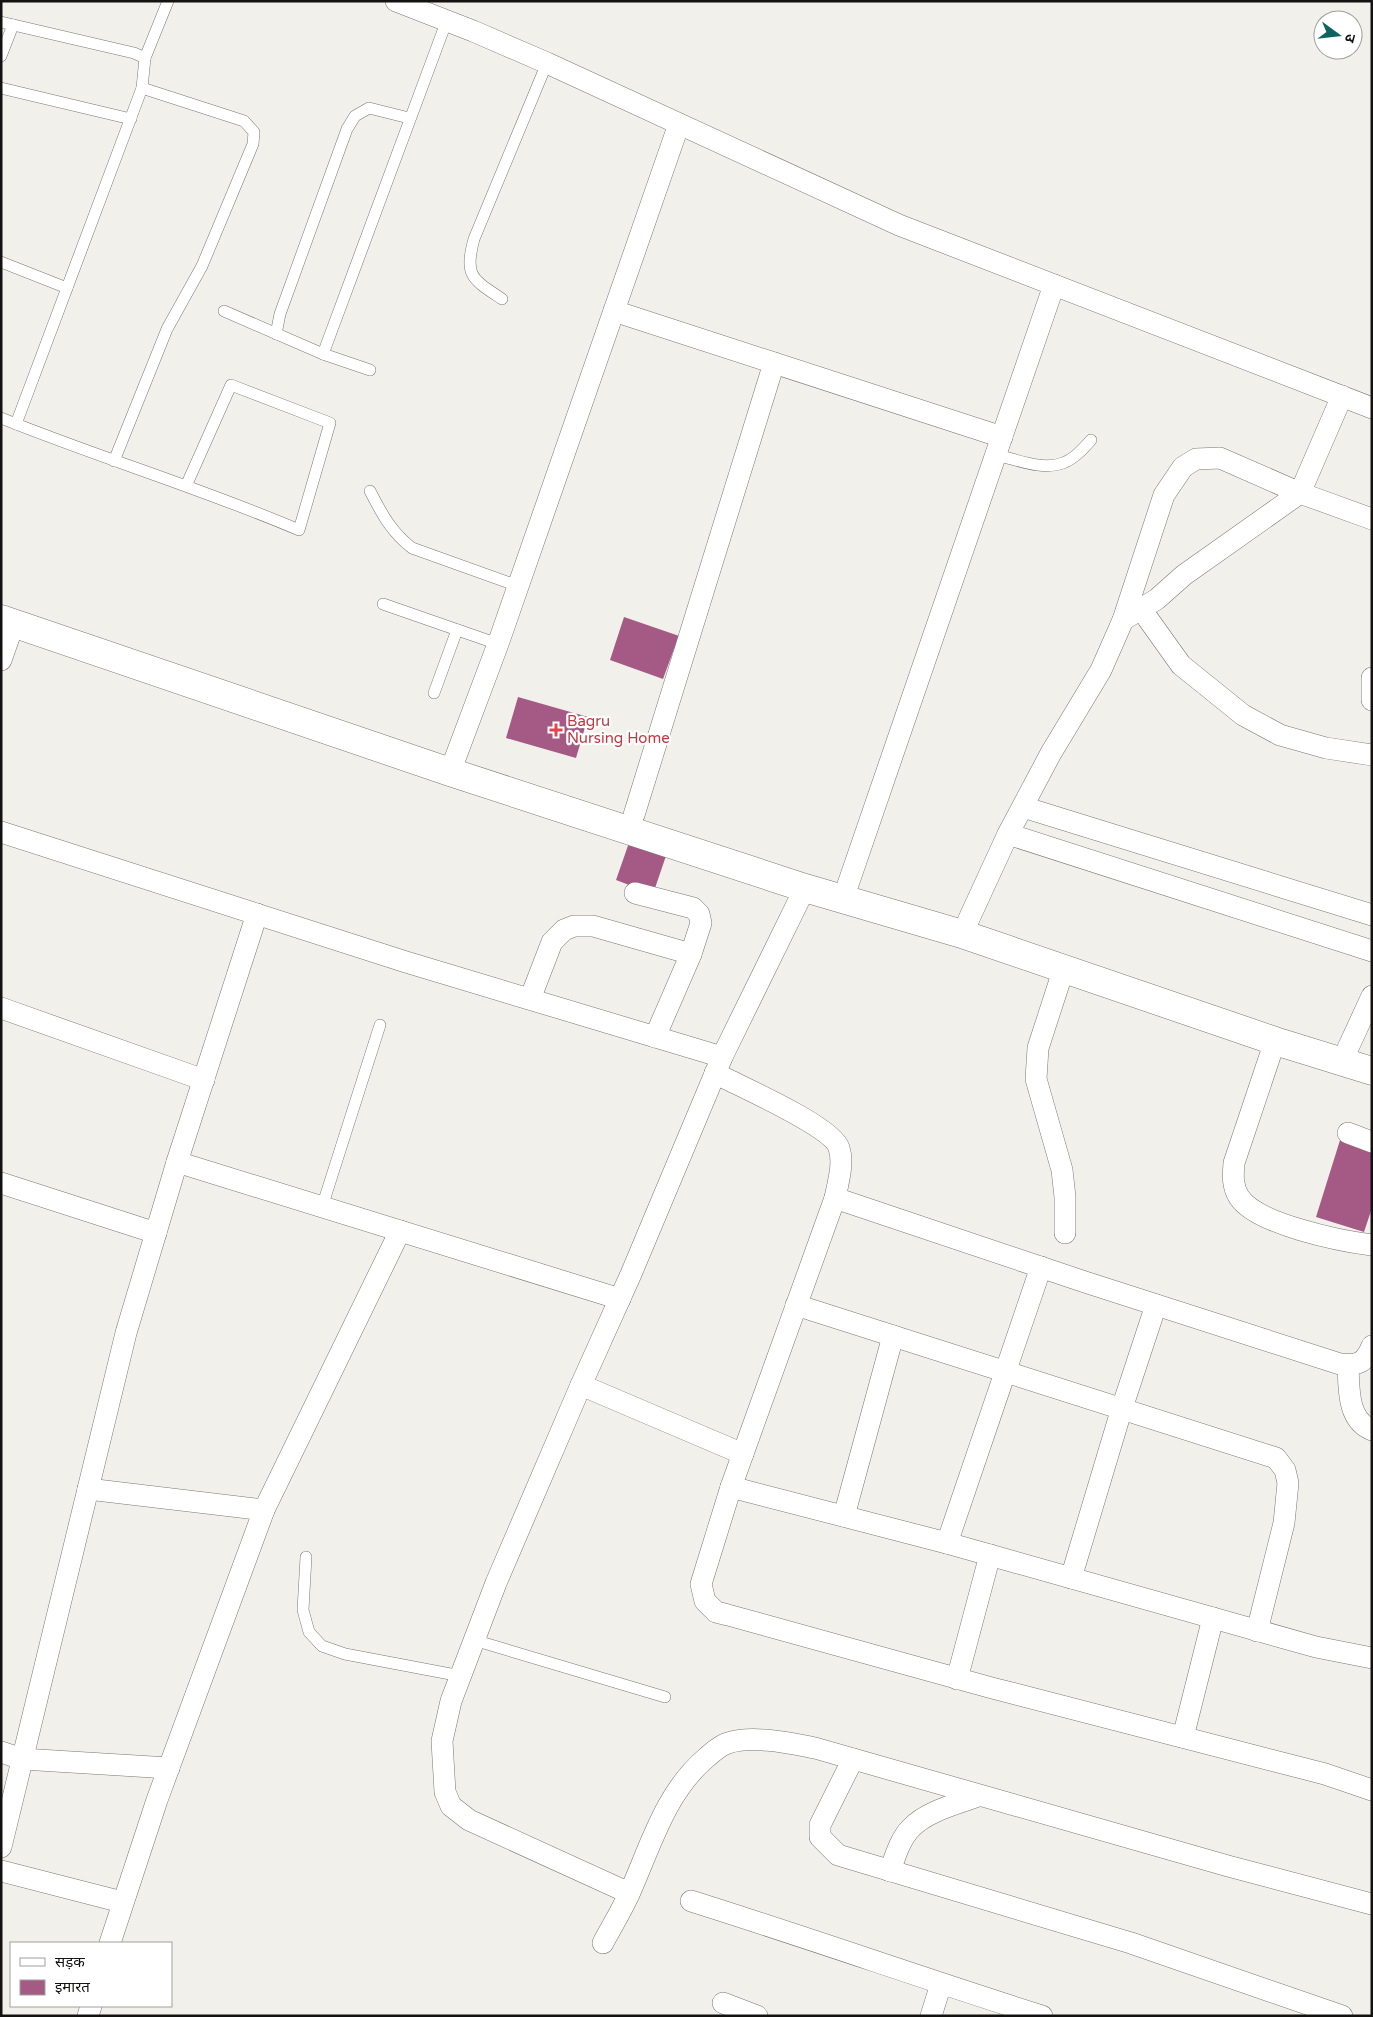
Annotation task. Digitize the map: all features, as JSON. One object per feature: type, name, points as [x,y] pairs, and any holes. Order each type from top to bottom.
[{"type":"main road","points":[[5,616],[452,765],[805,888],[846,892],[968,921],[1360,1051]]},
{"type":"main road","points":[[452,765],[634,815],[962,934],[1275,1041],[1372,1071]]},
{"type":"street","points":[[396,1],[438,12],[899,225],[1372,408]]},
{"type":"street","points":[[452,765],[498,644],[679,124]]},
{"type":"street","points":[[846,892],[1054,285]]},
{"type":"street","points":[[614,311],[774,363],[999,446]]},
{"type":"street","points":[[634,815],[774,363]]},
{"type":"street","points":[[1123,620],[1157,599],[1191,570],[1300,493],[1342,396]]},
{"type":"street","points":[[968,921],[1008,834],[1051,753],[1101,670],[1123,620],[1164,495],[1184,467],[1196,459],[1220,458],[1300,493],[1372,519]]},
{"type":"street","points":[[1141,609],[1181,665],[1243,715],[1280,735],[1326,748],[1372,755]]},
{"type":"street","points":[[1,660],[5,616]]},
{"type":"street","points":[[1372,678],[1372,700]]},
{"type":"street","points":[[1023,807],[1372,915]]},
{"type":"street","points":[[1090,861],[1100,830]]},
{"type":"street","points":[[1,832],[406,962],[655,1037],[718,1065],[834,1139],[840,1149],[840,1169],[835,1198],[731,1487],[701,1584],[705,1601],[716,1612],[957,1679],[1325,1774],[1372,1790]]},
{"type":"street","points":[[1008,834],[1372,951]]},
{"type":"street","points":[[1189,893],[1198,861]]},
{"type":"street","points":[[629,1893],[469,1820],[451,1806],[445,1792],[442,1741],[451,1702],[496,1583],[581,1385],[620,1300],[718,1065],[805,888]]},
{"type":"street","points":[[1276,920],[1284,888]]},
{"type":"street","points":[[635,893],[693,908],[699,914],[701,923],[692,954],[655,1037]]},
{"type":"street","points":[[1,1847],[126,1334],[178,1162],[257,914]]},
{"type":"street","points":[[530,999],[552,942],[564,930],[574,926],[593,926],[692,954]]},
{"type":"street","points":[[1064,968],[1038,1048],[1036,1079],[1062,1170],[1065,1197],[1064,1232]]},
{"type":"street","points":[[1360,1051],[1372,996]]},
{"type":"street","points":[[1,1008],[204,1080]]},
{"type":"street","points":[[1275,1041],[1234,1163],[1233,1184],[1240,1198],[1257,1214],[1334,1238],[1372,1245]]},
{"type":"street","points":[[1348,1134],[1372,1142]]},
{"type":"street","points":[[178,1162],[620,1300]]},
{"type":"street","points":[[1,1183],[156,1233]]},
{"type":"street","points":[[835,1198],[1040,1267],[1340,1364],[1360,1363],[1368,1356],[1372,1346]]},
{"type":"street","points":[[110,1942],[122,1902],[169,1768],[264,1510],[400,1231]]},
{"type":"street","points":[[947,1543],[1007,1372],[1040,1267]]},
{"type":"street","points":[[796,1305],[1276,1458],[1285,1470],[1288,1483],[1284,1523],[1257,1631]]},
{"type":"street","points":[[1071,1578],[1122,1408],[1156,1305]]},
{"type":"street","points":[[844,1516],[893,1336]]},
{"type":"street","points":[[1348,1365],[1350,1397],[1353,1410],[1358,1420],[1372,1430]]},
{"type":"street","points":[[581,1385],[743,1454]]},
{"type":"street","points":[[731,1487],[947,1543],[1316,1647],[1372,1658]]},
{"type":"street","points":[[88,1489],[264,1510]]},
{"type":"street","points":[[957,1679],[990,1555]]},
{"type":"street","points":[[1183,1737],[1213,1618]]},
{"type":"street","points":[[603,1943],[629,1893],[652,1838],[670,1802],[692,1770],[711,1753],[727,1743],[757,1740],[815,1748],[978,1796],[1372,1904]]},
{"type":"street","points":[[1,1752],[22,1758],[169,1768]]},
{"type":"street","points":[[853,1759],[820,1825],[820,1837],[838,1855],[1131,1943],[1342,2016]]},
{"type":"street","points":[[890,1871],[901,1844],[911,1828],[926,1817],[978,1796]]},
{"type":"street","points":[[1,1871],[122,1902]]},
{"type":"street","points":[[691,1901],[1042,2016]]},
{"type":"street","points":[[931,2016],[941,1984]]},
{"type":"street","points":[[723,2003],[758,2016]]},
{"type":"lane","points":[[16,424],[131,119],[142,88],[145,58],[168,1]]},
{"type":"lane","points":[[323,354],[409,118],[438,12]]},
{"type":"lane","points":[[1,22],[134,53],[145,58]]},
{"type":"lane","points":[[1,56],[13,25]]},
{"type":"lane","points":[[502,299],[478,284],[472,274],[469,260],[474,239],[547,63]]},
{"type":"lane","points":[[1,88],[131,119]]},
{"type":"lane","points":[[114,461],[167,329],[202,266],[254,144],[254,132],[244,121],[142,88]]},
{"type":"lane","points":[[276,334],[280,314],[342,145],[355,116],[369,108],[409,118]]},
{"type":"lane","points":[[1,262],[67,288]]},
{"type":"lane","points":[[224,311],[323,354],[370,370]]},
{"type":"lane","points":[[1,418],[114,461],[186,486],[239,504],[299,530],[330,423],[231,385],[186,486]]},
{"type":"lane","points":[[999,446],[1044,466],[1063,463],[1077,455],[1091,440]]},
{"type":"lane","points":[[370,491],[387,524],[398,537],[412,548],[518,586]]},
{"type":"lane","points":[[383,604],[498,644]]},
{"type":"lane","points":[[434,693],[457,630]]},
{"type":"lane","points":[[322,1207],[380,1025]]},
{"type":"lane","points":[[306,1557],[303,1610],[309,1632],[322,1646],[345,1654],[461,1676]]},
{"type":"lane","points":[[474,1640],[666,1697]]},
{"type":"building","points":[[624,617],[685,638],[681,651],[674,649],[663,679],[610,660]]},
{"type":"building","points":[[518,697],[588,717],[576,758],[506,738]]},
{"type":"building","points":[[631,837],[668,850],[653,894],[616,880]]},
{"type":"building","points":[[1341,1137],[1372,1147],[1372,1208],[1364,1232],[1316,1217]]},
{"type":"place","name":"Bagru Nursing Home","points":[[556,730]]}]
